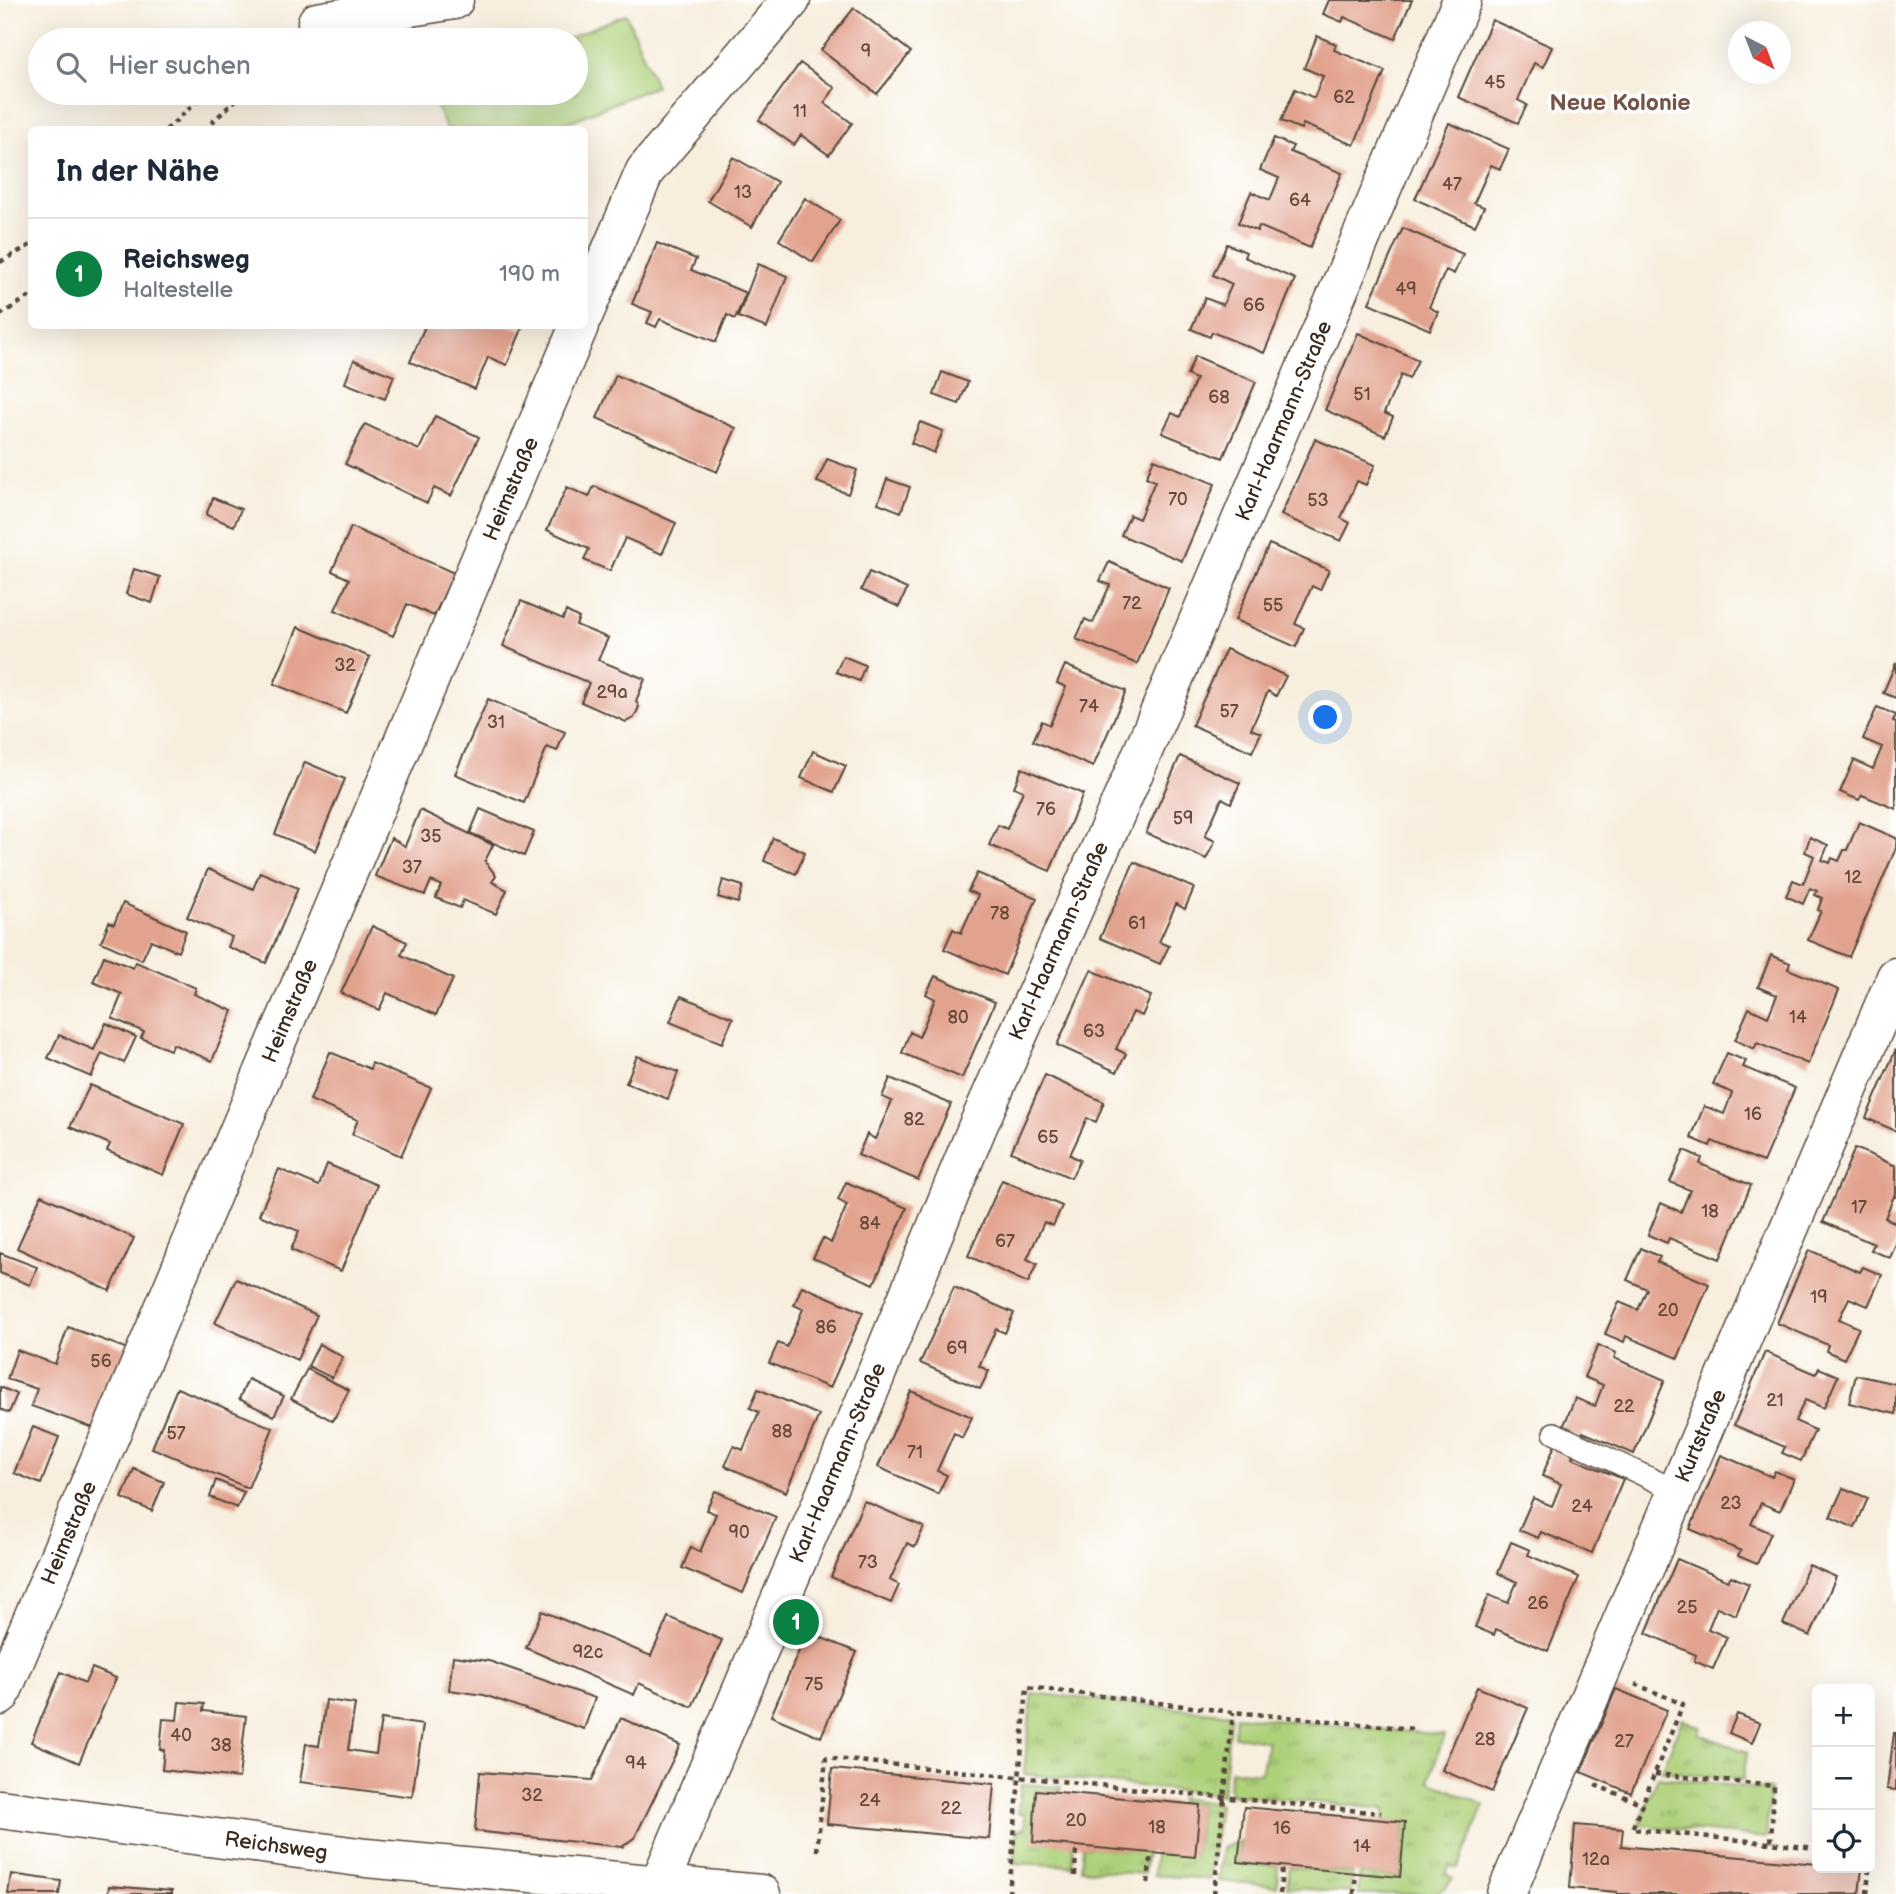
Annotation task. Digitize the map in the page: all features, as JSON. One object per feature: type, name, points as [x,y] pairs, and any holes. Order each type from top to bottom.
[{"type":"street","points":[[317,22],[454,0]]},
{"type":"street","points":[[588,305],[645,171],[791,0]]},
{"type":"street","name":"Karl-Haarmann-Straße","points":[[657,1889],[863,1406],[977,1128],[1135,770],[1462,0]]},
{"type":"street","name":"Heimstraße","points":[[0,1696],[578,329]]},
{"type":"street","name":"Kurtstraße","points":[[1506,1894],[1896,977]]},
{"type":"street","name":"Reichsweg","points":[[0,1809],[366,1858],[657,1889],[761,1894]]},
{"type":"lane","points":[[1554,1433],[1678,1491]]},
{"type":"path","points":[[170,126],[193,105]]},
{"type":"path","points":[[208,126],[230,105]]},
{"type":"path","points":[[0,262],[28,246]]},
{"type":"path","points":[[0,314],[28,297]]},
{"type":"path","points":[[1601,1670],[1683,1704],[1632,1829],[1812,1847]]},
{"type":"path","points":[[1009,1894],[1027,1687],[1233,1712],[1414,1729]]},
{"type":"path","points":[[1214,1894],[1233,1712]]},
{"type":"path","points":[[817,1851],[825,1758],[1381,1813]]},
{"type":"path","points":[[1655,1774],[1774,1786],[1771,1843]]},
{"type":"path","points":[[1587,1783],[1643,1804]]},
{"type":"path","points":[[1075,1876],[1076,1846]]},
{"type":"path","points":[[1148,1883],[1151,1852]]},
{"type":"path","points":[[1280,1894],[1282,1866]]},
{"type":"path","points":[[1354,1894],[1356,1873]]},
{"type":"path","points":[[1867,1894],[1869,1873]]},
{"type":"green space","points":[[626,14],[656,86],[559,126],[445,126],[436,105],[588,105],[588,30]]},
{"type":"green space","points":[[1032,1693],[1231,1714],[1222,1795],[1024,1774]]},
{"type":"green space","points":[[1236,1716],[1444,1735],[1429,1781],[1484,1805],[1458,1868],[1450,1866],[1445,1874],[1453,1878],[1446,1887],[1434,1894],[1358,1894],[1360,1873],[1400,1877],[1405,1823],[1383,1821],[1385,1809],[1229,1794],[1230,1770],[1261,1773],[1268,1741],[1234,1736]]},
{"type":"green space","points":[[1682,1719],[1701,1727],[1699,1734],[1747,1752],[1743,1780],[1662,1771]]},
{"type":"green space","points":[[1658,1777],[1770,1790],[1766,1838],[1639,1825]]},
{"type":"green space","points":[[1021,1784],[1061,1787],[1060,1792],[1036,1791],[1073,1845],[1072,1866],[1014,1863],[1017,1830],[1025,1828],[1024,1813],[1018,1813]]},
{"type":"green space","points":[[1179,1798],[1219,1804],[1210,1879],[1154,1875],[1155,1853],[1195,1856],[1200,1805],[1179,1803]]},
{"type":"green space","points":[[1240,1841],[1238,1862],[1278,1866],[1277,1886],[1218,1881],[1222,1848]]},
{"type":"green space","points":[[1083,1846],[1147,1852],[1144,1874],[1081,1869]]},
{"type":"green space","points":[[1289,1867],[1352,1873],[1351,1893],[1287,1887]]},
{"type":"building","points":[[1329,0],[1412,0],[1395,39],[1344,17],[1342,22],[1323,14]]},
{"type":"building","points":[[854,8],[911,52],[877,94],[821,50]]},
{"type":"building","points":[[1492,20],[1552,47],[1543,67],[1534,63],[1518,100],[1527,105],[1518,123],[1458,97]]},
{"type":"building","points":[[1317,36],[1336,44],[1334,50],[1385,71],[1354,145],[1303,124],[1301,129],[1281,121],[1295,89],[1314,98],[1323,76],[1304,68]]},
{"type":"building","points":[[800,63],[835,88],[824,103],[852,123],[829,155],[801,135],[794,145],[759,120]]},
{"type":"building","points":[[1449,123],[1509,149],[1500,169],[1491,165],[1474,203],[1484,207],[1475,226],[1415,199]]},
{"type":"building","points":[[1274,138],[1293,146],[1290,152],[1342,173],[1310,248],[1259,226],[1257,231],[1238,223],[1251,192],[1270,200],[1279,178],[1260,170]]},
{"type":"building","points":[[733,157],[777,182],[752,227],[708,201]]},
{"type":"building","points":[[805,198],[840,220],[813,262],[779,240]]},
{"type":"building","points":[[1403,228],[1463,254],[1454,274],[1446,270],[1429,307],[1438,312],[1430,330],[1369,303]]},
{"type":"building","points":[[657,243],[696,259],[691,270],[746,293],[735,319],[727,315],[716,342],[660,319],[656,327],[647,323],[652,312],[632,304]]},
{"type":"building","points":[[1227,244],[1246,252],[1244,257],[1295,279],[1264,353],[1212,332],[1210,337],[1191,329],[1205,298],[1223,305],[1232,284],[1213,275]]},
{"type":"building","points":[[758,264],[787,276],[767,328],[738,317]]},
{"type":"building","points":[[424,329],[522,329],[507,365],[488,357],[475,389],[410,362]]},
{"type":"building","points":[[1358,333],[1418,360],[1409,379],[1401,375],[1384,413],[1393,417],[1385,436],[1325,410]]},
{"type":"building","points":[[1195,356],[1256,382],[1223,458],[1162,433],[1172,413],[1180,417],[1196,379],[1187,375]]},
{"type":"building","points":[[354,360],[394,376],[385,399],[345,383]]},
{"type":"building","points":[[942,372],[968,382],[959,404],[934,395]]},
{"type":"building","points":[[616,375],[736,428],[717,472],[597,418]]},
{"type":"building","points":[[435,416],[479,437],[451,496],[434,488],[427,503],[345,464],[365,424],[419,450]]},
{"type":"building","points":[[920,422],[943,431],[934,453],[911,443]]},
{"type":"building","points":[[1315,439],[1375,465],[1366,485],[1357,481],[1341,518],[1350,523],[1341,541],[1281,515]]},
{"type":"building","points":[[827,459],[857,470],[848,494],[817,482]]},
{"type":"building","points":[[1154,459],[1215,484],[1182,561],[1121,535],[1130,515],[1139,519],[1155,481],[1146,477]]},
{"type":"building","points":[[887,479],[910,487],[901,512],[878,503]]},
{"type":"building","points":[[594,486],[676,523],[662,554],[625,538],[610,571],[584,560],[589,549],[547,530],[567,487],[589,497]]},
{"type":"building","points":[[213,498],[241,509],[234,526],[206,515]]},
{"type":"building","points":[[351,527],[454,573],[434,616],[407,604],[393,636],[335,610],[349,579],[332,571]]},
{"type":"building","points":[[1269,544],[1329,570],[1320,590],[1312,586],[1295,624],[1304,628],[1296,647],[1235,620]]},
{"type":"building","points":[[1109,562],[1169,588],[1137,664],[1076,639],[1085,619],[1093,623],[1110,585],[1100,581]]},
{"type":"building","points":[[134,569],[160,577],[152,603],[126,594]]},
{"type":"building","points":[[869,572],[907,589],[899,607],[861,590]]},
{"type":"building","points":[[521,601],[563,619],[566,611],[579,618],[576,625],[608,638],[598,660],[645,679],[636,701],[639,707],[634,718],[626,722],[581,702],[589,683],[503,646]]},
{"type":"building","points":[[298,627],[370,657],[346,713],[274,684]]},
{"type":"building","points":[[1226,649],[1286,676],[1276,696],[1268,691],[1251,729],[1261,733],[1252,752],[1192,725]]},
{"type":"building","points":[[843,656],[865,665],[859,681],[836,672]]},
{"type":"building","points":[[1896,663],[1896,698],[1883,693]]},
{"type":"building","points":[[1065,665],[1126,691],[1093,767],[1033,741],[1042,721],[1050,725],[1066,687],[1057,683]]},
{"type":"building","points":[[488,699],[565,732],[557,751],[547,747],[524,803],[455,774]]},
{"type":"building","points":[[1877,707],[1896,715],[1893,721],[1896,722],[1896,809],[1862,795],[1859,800],[1840,792],[1854,760],[1873,769],[1882,747],[1863,739]]},
{"type":"building","points":[[813,751],[846,766],[834,792],[801,778]]},
{"type":"building","points":[[1180,756],[1240,783],[1231,803],[1222,798],[1205,836],[1215,841],[1206,859],[1146,833]]},
{"type":"building","points":[[305,762],[345,779],[315,851],[275,834]]},
{"type":"building","points":[[1022,768],[1083,794],[1050,871],[989,845],[998,825],[1007,829],[1023,791],[1014,787]]},
{"type":"building","points":[[480,809],[534,832],[524,856],[470,833]]},
{"type":"building","points":[[420,810],[493,845],[485,861],[496,876],[492,882],[507,890],[496,914],[463,900],[460,908],[436,898],[441,885],[431,881],[425,895],[375,876],[391,838],[405,846]]},
{"type":"building","points":[[1859,822],[1896,838],[1896,848],[1849,957],[1808,940],[1821,911],[1818,910],[1822,898],[1815,895],[1817,891],[1810,888],[1803,904],[1786,896],[1793,880],[1803,884],[1814,856],[1805,852],[1810,837],[1828,845],[1822,860],[1830,863],[1832,858],[1839,861]]},
{"type":"building","points":[[773,838],[805,852],[796,874],[764,861]]},
{"type":"building","points":[[1134,862],[1194,888],[1185,909],[1176,904],[1159,942],[1169,946],[1160,964],[1100,938]]},
{"type":"building","points":[[208,869],[253,889],[260,872],[298,888],[266,963],[228,947],[232,937],[187,917]]},
{"type":"building","points":[[977,873],[1037,898],[1005,975],[944,949],[953,929],[961,933],[978,895],[968,891]]},
{"type":"building","points":[[723,880],[743,886],[738,903],[718,897]]},
{"type":"building","points":[[123,903],[186,931],[178,952],[151,940],[142,960],[101,942],[109,922],[114,924]]},
{"type":"building","points":[[372,926],[407,942],[401,955],[453,979],[436,1015],[387,993],[379,1010],[341,993]]},
{"type":"building","points":[[1771,955],[1790,963],[1788,969],[1839,990],[1808,1064],[1757,1043],[1754,1049],[1735,1040],[1749,1008],[1768,1017],[1777,995],[1758,987]]},
{"type":"building","points":[[104,956],[133,968],[136,962],[196,988],[194,994],[233,1011],[212,1061],[173,1044],[170,1050],[141,1038],[144,1032],[112,1018],[122,994],[93,982]]},
{"type":"building","points":[[1091,970],[1151,996],[1142,1016],[1133,1012],[1116,1049],[1126,1054],[1117,1072],[1057,1045]]},
{"type":"building","points":[[935,976],[995,1002],[962,1078],[902,1053],[910,1032],[919,1037],[935,999],[926,994]]},
{"type":"building","points":[[681,996],[733,1018],[722,1043],[670,1022]]},
{"type":"building","points":[[106,1023],[136,1037],[124,1063],[102,1053],[91,1077],[48,1058],[59,1035],[94,1050]]},
{"type":"building","points":[[1896,1049],[1896,1131],[1866,1118]]},
{"type":"building","points":[[330,1052],[370,1069],[372,1063],[431,1088],[401,1156],[352,1134],[358,1120],[310,1100]]},
{"type":"building","points":[[1727,1053],[1746,1061],[1743,1067],[1795,1088],[1763,1162],[1712,1141],[1710,1146],[1691,1138],[1704,1106],[1724,1114],[1732,1093],[1713,1084]]},
{"type":"building","points":[[637,1056],[678,1072],[668,1099],[626,1083]]},
{"type":"building","points":[[1045,1075],[1104,1102],[1096,1122],[1087,1118],[1070,1155],[1080,1160],[1071,1178],[1011,1152]]},
{"type":"building","points":[[890,1078],[951,1104],[918,1180],[858,1155],[867,1134],[875,1139],[892,1101],[882,1097]]},
{"type":"building","points":[[90,1085],[184,1124],[163,1175],[107,1151],[110,1144],[70,1127]]},
{"type":"building","points":[[1855,1148],[1896,1166],[1896,1197],[1894,1196],[1885,1218],[1896,1223],[1896,1244],[1890,1258],[1871,1250],[1874,1244],[1823,1222]]},
{"type":"building","points":[[1684,1150],[1702,1158],[1700,1164],[1751,1185],[1720,1259],[1669,1238],[1667,1243],[1648,1235],[1661,1203],[1681,1212],[1690,1190],[1670,1182]]},
{"type":"building","points":[[327,1164],[377,1185],[341,1271],[291,1250],[299,1231],[259,1215],[279,1169],[319,1186]]},
{"type":"building","points":[[1002,1180],[1062,1206],[1053,1226],[1044,1222],[1027,1259],[1037,1264],[1028,1283],[968,1256]]},
{"type":"building","points":[[846,1182],[907,1208],[874,1284],[813,1258],[823,1238],[831,1243],[847,1205],[838,1200]]},
{"type":"building","points":[[41,1195],[134,1238],[110,1291],[17,1248]]},
{"type":"building","points":[[1641,1248],[1660,1257],[1657,1262],[1709,1284],[1678,1358],[1626,1336],[1624,1342],[1605,1334],[1619,1302],[1638,1310],[1647,1289],[1627,1280]]},
{"type":"building","points":[[1809,1250],[1860,1272],[1863,1267],[1882,1275],[1868,1306],[1849,1298],[1839,1319],[1859,1328],[1844,1359],[1826,1351],[1828,1345],[1777,1323]]},
{"type":"building","points":[[0,1253],[37,1267],[30,1285],[0,1273]]},
{"type":"building","points":[[236,1279],[317,1315],[297,1360],[215,1323]]},
{"type":"building","points":[[802,1286],[863,1312],[830,1388],[769,1363],[778,1343],[787,1347],[803,1309],[794,1305]]},
{"type":"building","points":[[954,1287],[1014,1313],[1005,1333],[996,1329],[979,1366],[989,1371],[980,1389],[920,1363]]},
{"type":"building","points":[[68,1327],[128,1349],[99,1430],[31,1406],[37,1389],[7,1379],[17,1350],[55,1364]]},
{"type":"building","points":[[319,1344],[343,1357],[332,1378],[308,1366]]},
{"type":"building","points":[[1598,1345],[1616,1353],[1614,1358],[1665,1380],[1634,1454],[1583,1432],[1580,1438],[1562,1430],[1575,1398],[1595,1406],[1603,1385],[1584,1377]]},
{"type":"building","points":[[1765,1352],[1816,1374],[1819,1368],[1838,1376],[1824,1408],[1805,1400],[1795,1421],[1815,1430],[1801,1461],[1782,1453],[1785,1447],[1734,1425]]},
{"type":"building","points":[[307,1369],[349,1390],[333,1421],[291,1399]]},
{"type":"building","points":[[1856,1375],[1896,1384],[1896,1414],[1849,1403]]},
{"type":"building","points":[[248,1379],[284,1396],[274,1416],[239,1399]]},
{"type":"building","points":[[0,1387],[17,1394],[9,1413],[0,1409]]},
{"type":"building","points":[[177,1388],[273,1428],[248,1488],[152,1448]]},
{"type":"building","points":[[758,1389],[819,1415],[786,1492],[725,1466],[734,1446],[743,1450],[759,1412],[750,1408]]},
{"type":"building","points":[[911,1391],[972,1417],[962,1438],[954,1433],[937,1471],[947,1475],[938,1494],[878,1467]]},
{"type":"building","points":[[33,1427],[59,1437],[41,1484],[14,1473]]},
{"type":"building","points":[[1555,1445],[1574,1453],[1572,1458],[1623,1479],[1592,1553],[1541,1532],[1538,1538],[1519,1530],[1533,1498],[1552,1506],[1561,1484],[1542,1476]]},
{"type":"building","points":[[1721,1455],[1772,1477],[1775,1471],[1794,1479],[1780,1511],[1761,1503],[1751,1524],[1771,1533],[1757,1564],[1738,1556],[1741,1551],[1690,1529]]},
{"type":"building","points":[[134,1469],[164,1482],[152,1511],[122,1498]]},
{"type":"building","points":[[216,1480],[244,1492],[237,1508],[210,1497]]},
{"type":"building","points":[[1843,1488],[1868,1498],[1855,1528],[1830,1517]]},
{"type":"building","points":[[715,1491],[776,1517],[743,1593],[682,1568],[691,1547],[700,1552],[716,1514],[706,1510]]},
{"type":"building","points":[[864,1501],[924,1527],[915,1547],[907,1543],[890,1580],[899,1585],[891,1603],[831,1577]]},
{"type":"building","points":[[1511,1542],[1530,1550],[1528,1555],[1579,1577],[1548,1651],[1496,1629],[1494,1635],[1475,1627],[1489,1595],[1508,1603],[1517,1582],[1498,1573]]},
{"type":"building","points":[[1677,1559],[1728,1581],[1731,1576],[1749,1584],[1736,1615],[1717,1607],[1708,1629],[1727,1637],[1713,1669],[1694,1661],[1696,1655],[1646,1633]]},
{"type":"building","points":[[1809,1565],[1836,1577],[1810,1636],[1783,1624]]},
{"type":"building","points":[[542,1611],[651,1656],[668,1617],[722,1640],[692,1707],[639,1683],[634,1695],[526,1648]]},
{"type":"building","points":[[807,1632],[857,1652],[821,1737],[771,1716]]},
{"type":"building","points":[[453,1656],[489,1661],[595,1698],[584,1729],[484,1695],[449,1690]]},
{"type":"building","points":[[92,1668],[116,1678],[79,1763],[31,1742],[61,1672],[85,1683]]},
{"type":"building","points":[[1477,1687],[1528,1708],[1492,1792],[1442,1770]]},
{"type":"building","points":[[1616,1689],[1667,1710],[1631,1793],[1581,1772]]},
{"type":"building","points":[[326,1700],[355,1704],[348,1750],[376,1754],[381,1719],[423,1725],[412,1797],[300,1782],[306,1744],[319,1746]]},
{"type":"building","points":[[179,1702],[204,1704],[203,1711],[246,1716],[239,1778],[162,1770],[164,1750],[160,1750],[163,1719],[177,1720]]},
{"type":"building","points":[[1737,1714],[1760,1723],[1752,1743],[1729,1733]]},
{"type":"building","points":[[621,1718],[680,1745],[635,1837],[622,1847],[475,1831],[480,1772],[592,1780]]},
{"type":"building","points":[[1896,1733],[1896,1790],[1887,1789]]},
{"type":"building","points":[[832,1769],[994,1784],[989,1839],[827,1824]]},
{"type":"building","points":[[1036,1790],[1200,1805],[1195,1857],[1033,1842]]},
{"type":"building","points":[[1244,1807],[1405,1822],[1400,1877],[1238,1862]]},
{"type":"building","points":[[1575,1825],[1623,1829],[1621,1846],[1812,1864],[1812,1873],[1861,1873],[1859,1894],[1617,1894],[1570,1888]]},
{"type":"building","points":[[11,1874],[61,1881],[59,1894],[8,1894]]},
{"type":"building","points":[[109,1886],[172,1891],[172,1894],[108,1894]]},
{"type":"place","name":"Reichsweg","points":[[796,1622]]},
{"type":"district","name":"Neue Kolonie","points":[[1620,103]]}]
